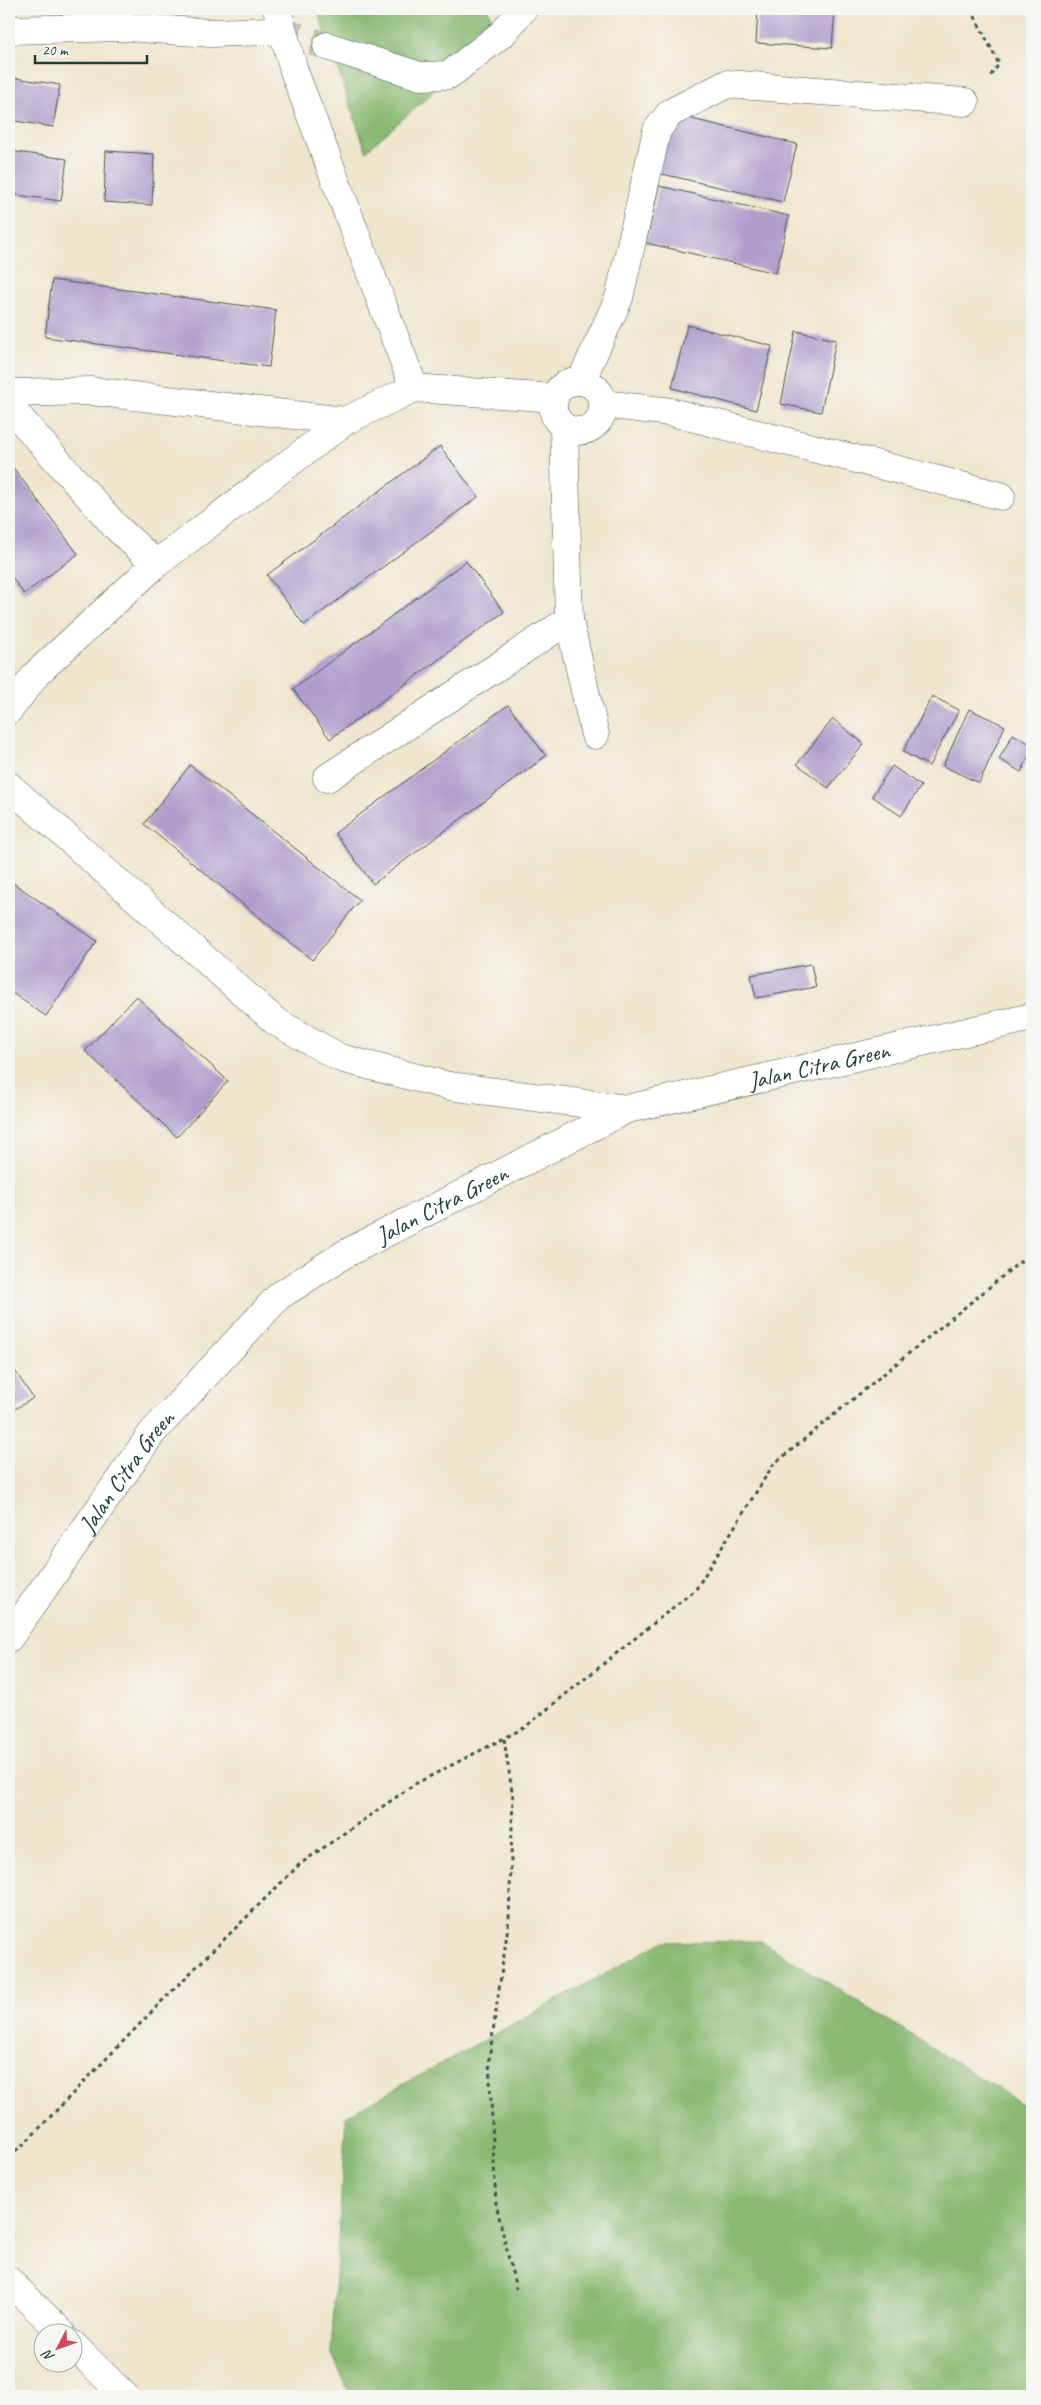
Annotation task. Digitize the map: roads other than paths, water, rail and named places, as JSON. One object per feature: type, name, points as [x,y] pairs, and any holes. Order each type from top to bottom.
[{"type":"street","points":[[327,46],[420,76],[449,75],[503,33],[523,9]]},
{"type":"street","points":[[9,30],[126,27],[210,33],[278,27],[414,388]]},
{"type":"street","points":[[581,381],[619,298],[657,130],[670,113],[727,84],[965,102]]},
{"type":"street","points":[[581,381],[596,389],[603,404],[601,416],[595,425],[586,430],[575,431],[564,427],[556,419],[553,409],[554,398],[560,388],[570,382],[581,381]]},
{"type":"street","points":[[9,710],[37,673],[156,564],[345,422],[414,388],[554,398]]},
{"type":"street","points":[[9,393],[91,390],[345,422]]},
{"type":"street","points":[[603,404],[671,412],[1001,496]]},
{"type":"street","points":[[9,406],[114,526],[156,564]]},
{"type":"street","points":[[564,427],[569,620],[595,735]]},
{"type":"street","points":[[327,778],[569,620]]},
{"type":"street","points":[[9,786],[275,1021],[340,1058],[449,1086],[627,1109]]},
{"type":"street","name":"Jalan Citra Green","points":[[9,1638],[152,1433],[279,1296],[343,1255],[627,1109],[1032,1017]]},
{"type":"street","points":[[9,2281],[51,2322]]},
{"type":"street","points":[[82,2354],[125,2396]]},
{"type":"tunnel","points":[[272,31],[283,32],[327,46]]}]
